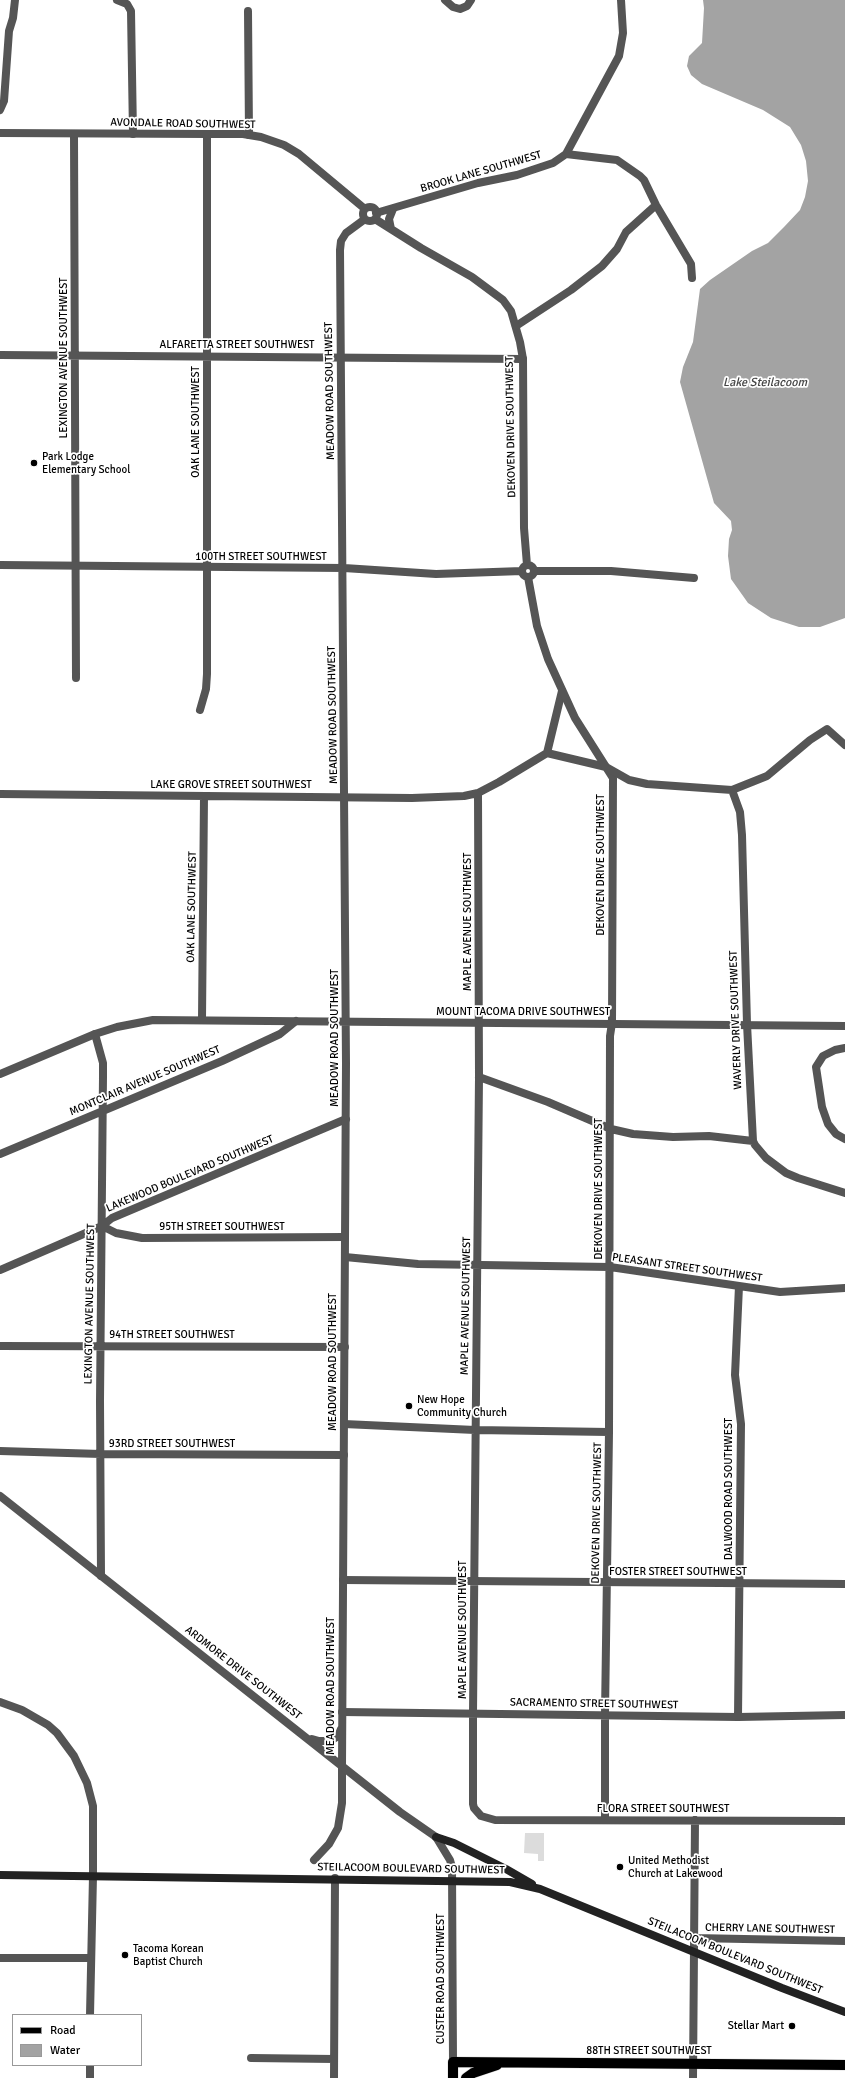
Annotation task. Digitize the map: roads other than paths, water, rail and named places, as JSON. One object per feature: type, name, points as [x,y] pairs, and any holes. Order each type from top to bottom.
[{"type":"main road","points":[[436,1837],[506,1868],[540,1889]]},
{"type":"main road","name":"STEILACOOM BOULEVARD SOUTHWEST","points":[[0,1875],[335,1878],[510,1882],[540,1889],[782,1988],[845,2012]]},
{"type":"main road","name":"88TH STREET SOUTHWEST","points":[[453,2062],[845,2065]]},
{"type":"main road","name":"CUSTER ROAD SOUTHWEST","points":[[453,2062],[453,2078]]},
{"type":"main road","points":[[466,2078],[473,2073],[505,2062]]},
{"type":"street","points":[[0,110],[4,101],[9,31],[13,18],[15,0]]},
{"type":"street","points":[[117,0],[128,4],[131,11],[133,134]]},
{"type":"street","points":[[445,0],[453,7],[460,9],[467,6],[471,0]]},
{"type":"street","points":[[621,0],[623,33],[619,56],[566,154],[622,162],[644,180],[656,206],[691,264],[692,278]]},
{"type":"street","points":[[248,11],[249,135]]},
{"type":"street","name":"AVONDALE ROAD SOUTHWEST","points":[[0,133],[249,135],[272,140],[299,154],[365,209]]},
{"type":"street","name":"LEXINGTON AVENUE SOUTHWEST","points":[[74,134],[76,678]]},
{"type":"street","name":"OAK LANE SOUTHWEST","points":[[200,710],[207,681],[207,134]]},
{"type":"street","name":"BROOK LANE SOUTHWEST","points":[[376,216],[478,183],[510,177],[546,166],[566,154]]},
{"type":"street","points":[[516,326],[571,290],[602,266],[617,249],[626,232],[656,206]]},
{"type":"street","points":[[370,208],[376,216],[370,221],[365,219],[363,214],[365,209],[370,208]]},
{"type":"street","points":[[390,229],[389,219],[393,210]]},
{"type":"street","name":"DEKOVEN DRIVE SOUTHWEST","points":[[376,216],[390,229],[492,290],[508,306],[516,326],[523,359],[524,528],[528,571],[537,626],[548,659],[575,718],[613,778],[605,1820]]},
{"type":"street","name":"MEADOW ROAD SOUTHWEST","points":[[314,1860],[329,1844],[338,1828],[342,1802],[346,1020],[344,568],[340,244],[349,230],[365,219]]},
{"type":"street","name":"ALFARETTA STREET SOUTHWEST","points":[[0,355],[523,359]]},
{"type":"street","name":"100TH STREET SOUTHWEST","points":[[0,565],[344,568],[436,574],[528,571],[611,571],[694,578]]},
{"type":"street","points":[[562,691],[547,753],[606,767],[629,780],[646,784],[732,790],[767,776],[810,740],[827,729],[845,745]]},
{"type":"street","name":"LAKE GROVE STREET SOUTHWEST","points":[[0,794],[345,797],[464,796],[478,793],[520,771],[547,753]]},
{"type":"street","name":"WAVERLY DRIVE SOUTHWEST","points":[[732,790],[740,812],[742,835],[747,1024],[753,1141]]},
{"type":"street","name":"MAPLE AVENUE SOUTHWEST","points":[[478,793],[479,1077],[473,1804],[481,1816]]},
{"type":"street","name":"OAK LANE SOUTHWEST","points":[[202,1019],[204,796]]},
{"type":"street","name":"MOUNT TACOMA DRIVE SOUTHWEST","points":[[0,1074],[95,1034],[117,1027],[153,1020],[346,1020],[479,1023],[845,1026]]},
{"type":"street","name":"MONTCLAIR AVENUE SOUTHWEST","points":[[0,1154],[103,1110],[130,1101],[222,1061],[280,1034],[296,1021]]},
{"type":"street","name":"LEXINGTON AVENUE SOUTHWEST","points":[[95,1034],[103,1063],[101,1576]]},
{"type":"street","points":[[845,1048],[835,1050],[823,1056],[816,1067],[817,1080],[824,1113],[832,1129],[845,1139]]},
{"type":"street","points":[[479,1077],[548,1102],[610,1129],[633,1134],[660,1137],[710,1136],[753,1141],[766,1158],[786,1173],[845,1193]]},
{"type":"street","name":"LAKEWOOD BOULEVARD SOUTHWEST","points":[[0,1270],[102,1226],[112,1218],[346,1119]]},
{"type":"street","name":"95TH STREET SOUTHWEST","points":[[102,1226],[116,1233],[142,1238],[345,1237]]},
{"type":"street","points":[[345,1257],[418,1264],[478,1266]]},
{"type":"street","name":"PLEASANT STREET SOUTHWEST","points":[[478,1266],[610,1267],[780,1292],[845,1288]]},
{"type":"street","name":"DALWOOD ROAD SOUTHWEST","points":[[738,1717],[741,1424],[735,1375],[739,1286]]},
{"type":"street","name":"94TH STREET SOUTHWEST","points":[[0,1346],[101,1345],[344,1347]]},
{"type":"street","points":[[344,1424],[475,1430],[609,1432]]},
{"type":"street","name":"93RD STREET SOUTHWEST","points":[[0,1451],[101,1454],[344,1455]]},
{"type":"street","name":"ARDMORE DRIVE SOUTHWEST","points":[[0,1496],[342,1764],[400,1812],[436,1837],[450,1860],[452,1881]]},
{"type":"street","name":"FOSTER STREET SOUTHWEST","points":[[343,1580],[845,1584]]},
{"type":"street","points":[[0,1702],[27,1713],[48,1725],[57,1733],[74,1756],[87,1783],[93,1806],[90,2014]]},
{"type":"street","name":"SACRAMENTO STREET SOUTHWEST","points":[[342,1712],[605,1714],[738,1717],[845,1715]]},
{"type":"street","points":[[307,1737],[319,1741],[330,1741],[338,1736],[342,1726]]},
{"type":"street","name":"FLORA STREET SOUTHWEST","points":[[481,1816],[495,1820],[845,1821]]},
{"type":"street","points":[[693,2078],[695,1820]]},
{"type":"street","points":[[334,2078],[335,1878]]},
{"type":"street","name":"CUSTER ROAD SOUTHWEST","points":[[452,1881],[453,2062]]},
{"type":"street","name":"CHERRY LANE SOUTHWEST","points":[[694,1938],[845,1941]]},
{"type":"street","points":[[0,1958],[91,1958]]},
{"type":"street","points":[[251,2058],[334,2058]]},
{"type":"street","points":[[90,2066],[90,2078]]},
{"type":"water","name":"Lake Steilacoom","points":[[703,0],[845,0],[845,618],[820,627],[799,627],[771,618],[748,603],[731,579],[728,556],[729,539],[732,530],[731,521],[714,503],[680,382],[683,367],[693,342],[700,289],[710,280],[752,251],[768,243],[784,227],[800,210],[805,197],[808,181],[806,161],[801,145],[790,127],[763,110],[702,84],[691,75],[687,66],[689,56],[702,43]]},
{"type":"place","name":"Park Lodge Elementary School","points":[[34,463]]},
{"type":"place","name":"New Hope Community Church","points":[[409,1406]]},
{"type":"place","name":"United Methodist Church at Lakewood","points":[[620,1867]]},
{"type":"place","name":"Tacoma Korean Baptist Church","points":[[125,1955]]},
{"type":"place","name":"Stellar Mart","points":[[792,2026]]}]
